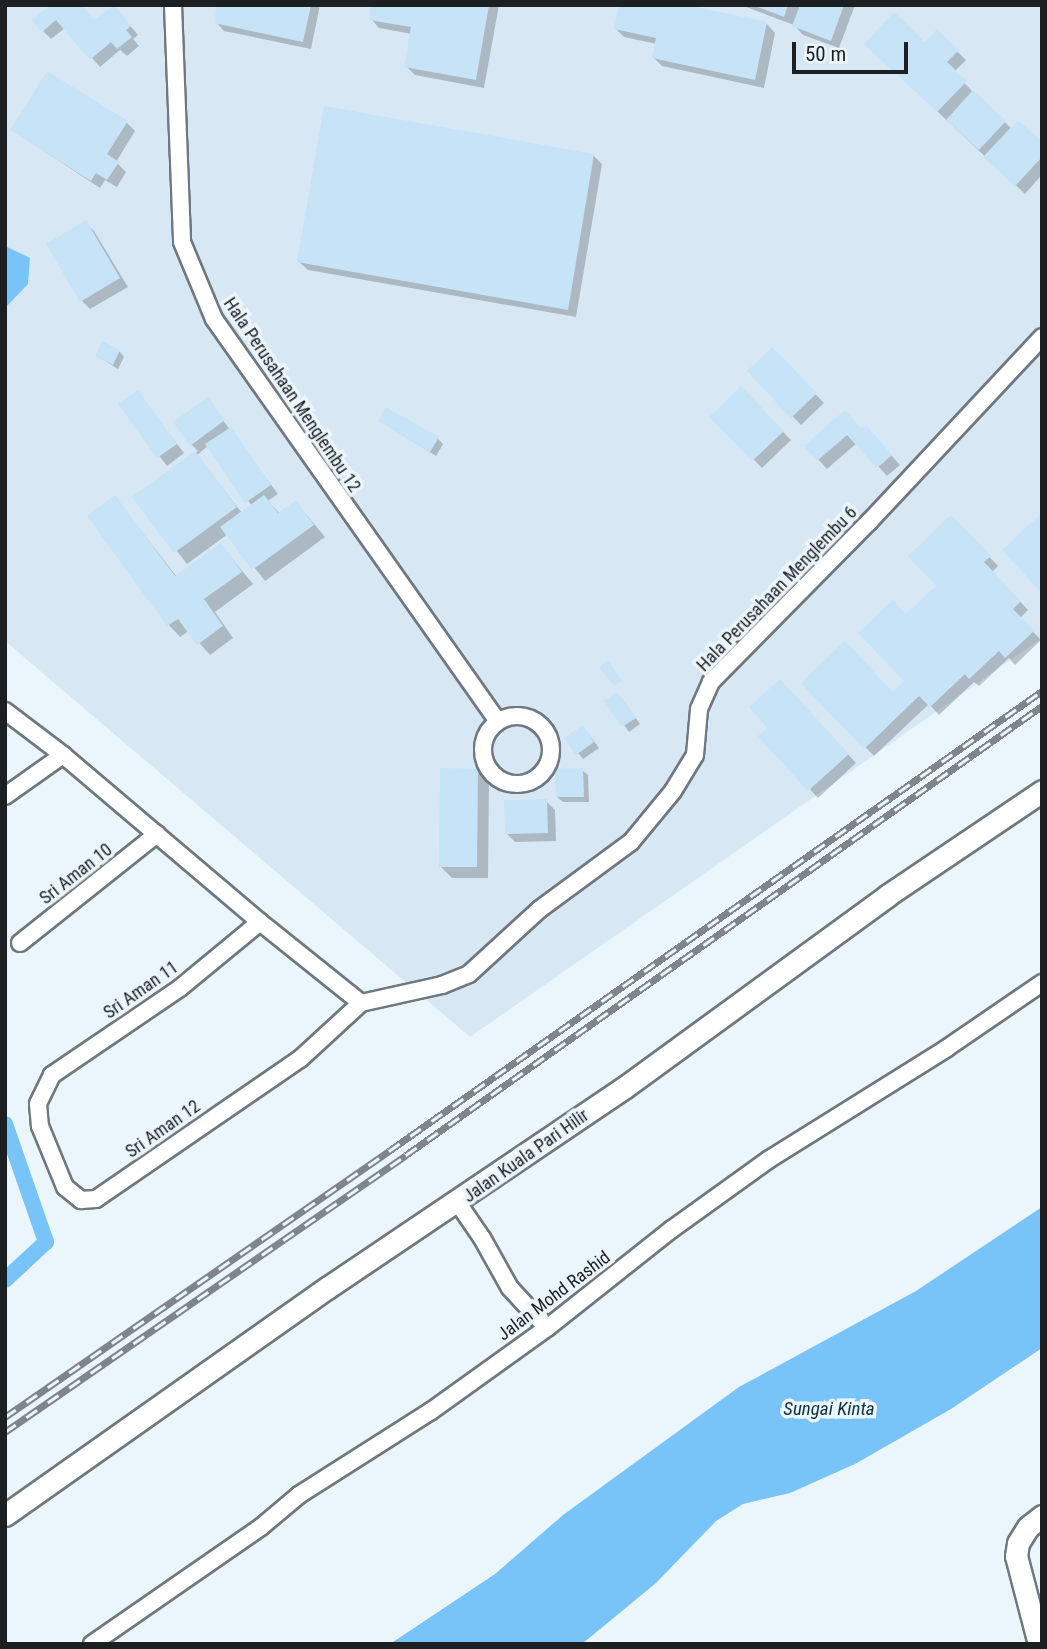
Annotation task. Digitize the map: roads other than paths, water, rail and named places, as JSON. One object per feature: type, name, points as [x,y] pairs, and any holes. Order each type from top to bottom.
[{"type":"street","name":"Hala Perusahaan Menglembu 12","points":[[173,5],[182,242],[214,319],[497,720]]},
{"type":"street","name":"Hala Perusahaan Menglembu 6","points":[[361,1003],[442,985],[469,974],[540,909],[631,842],[673,791],[695,755],[699,709],[711,682],[869,522],[1042,337]]},
{"type":"street","points":[[5,711],[63,755],[260,922],[361,1003]]},
{"type":"street","points":[[515,715],[532,719],[546,731],[552,748],[548,766],[536,779],[519,785],[501,781],[487,769],[481,752],[485,734],[497,720],[515,715]]},
{"type":"street","points":[[5,796],[63,755]]},
{"type":"street","name":"Jalan Kuala Pari Hilir","points":[[5,1515],[273,1325],[458,1203],[625,1087],[888,895],[1042,791]]},
{"type":"street","name":"Sri Aman 10","points":[[20,943],[157,834]]},
{"type":"street","name":"Sri Aman 11","points":[[44,1088],[52,1075],[180,988],[260,922]]},
{"type":"street","name":"Jalan Mohd Rashid","points":[[92,1644],[261,1527],[299,1495],[431,1411],[547,1328],[672,1229],[768,1160],[947,1048],[1042,983]]},
{"type":"street","name":"Sri Aman 12","points":[[44,1088],[38,1104],[40,1126],[65,1187],[81,1200],[96,1199],[300,1059],[361,1003]]},
{"type":"street","points":[[458,1203],[482,1237],[510,1288],[547,1328]]},
{"type":"street","points":[[1039,1644],[1016,1556],[1018,1543],[1028,1527],[1042,1516]]},
{"type":"water","points":[[5,246],[30,258],[28,284],[5,308]]},
{"type":"water","name":"Sungai Kinta","points":[[1042,1207],[1042,1348],[951,1409],[855,1464],[790,1493],[743,1504],[716,1521],[656,1583],[582,1644],[390,1644],[495,1574],[563,1515],[739,1387],[916,1291]]},
{"type":"waterway","points":[[5,1124],[46,1242],[5,1280]]},
{"type":"railway","points":[[5,1417],[389,1151],[1042,691]]},
{"type":"railway","points":[[5,1432],[406,1155],[1042,706]]}]
